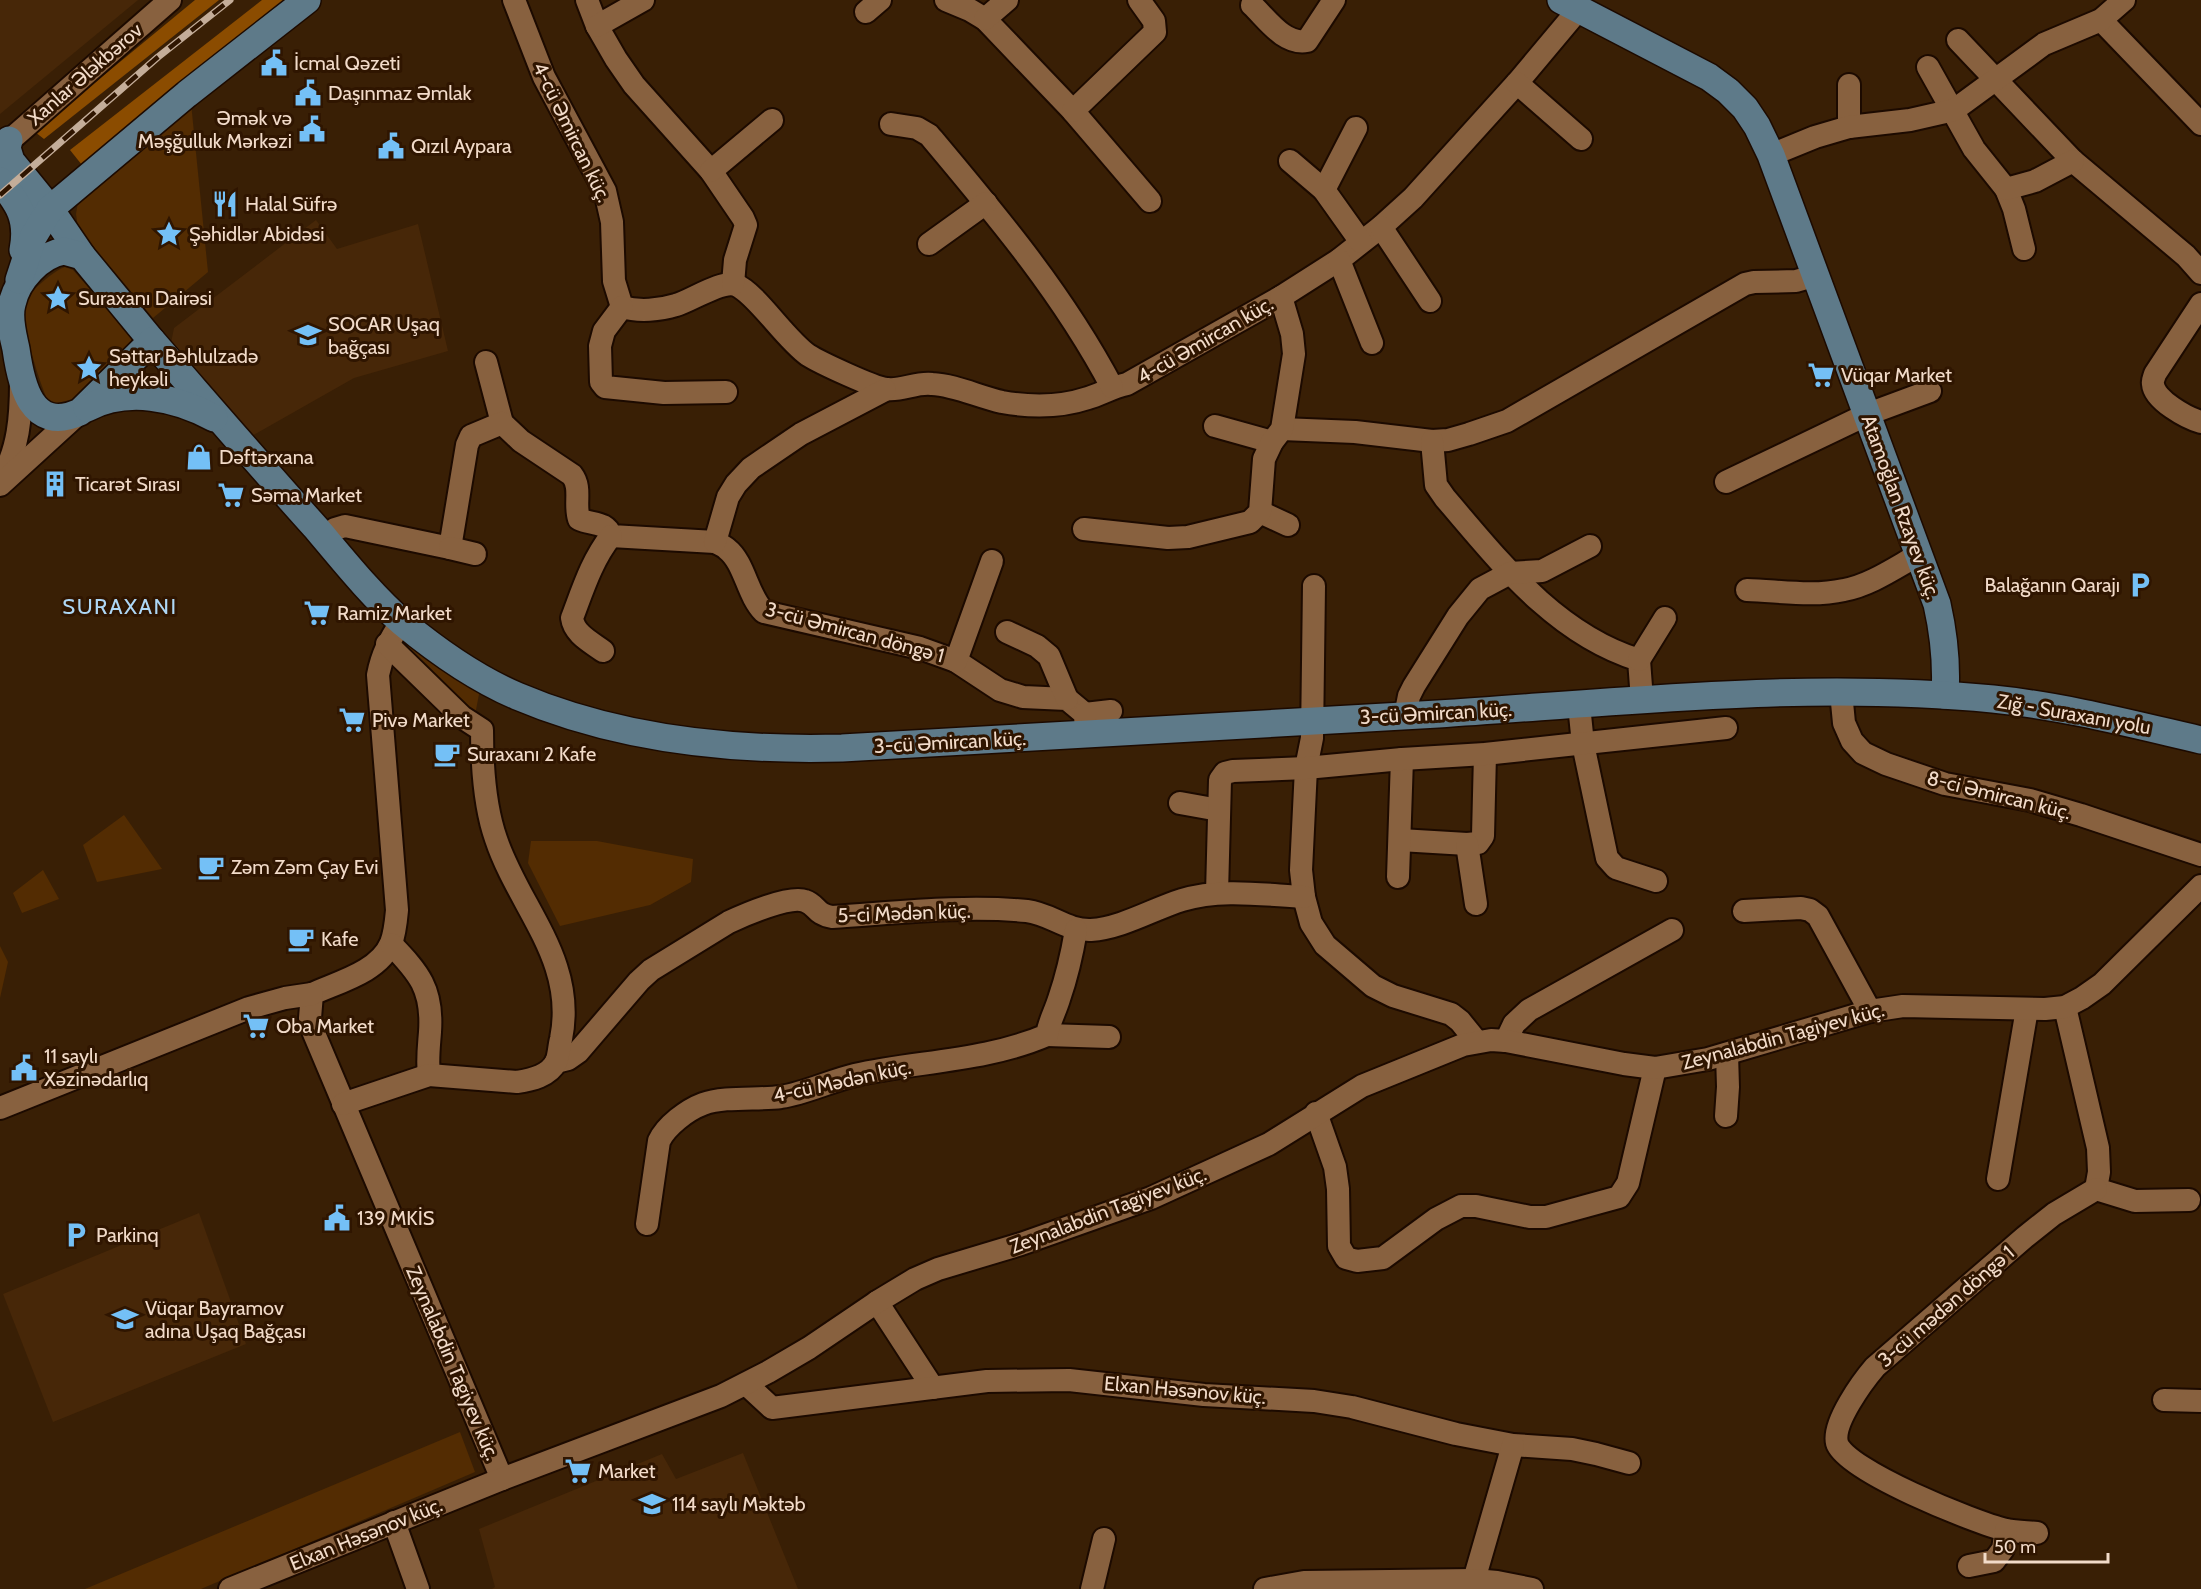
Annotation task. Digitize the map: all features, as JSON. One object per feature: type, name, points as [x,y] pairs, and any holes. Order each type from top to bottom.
[{"type":"main road","points":[[12,304],[33,237],[50,209],[187,94],[307,0]]},
{"type":"main road","name":"Atamoğlan Rzayev küç.","points":[[1570,4],[1679,60],[1728,91],[1745,108],[1757,126],[1771,155],[1817,275],[1937,604],[1944,635],[1947,667],[1945,695]]},
{"type":"main road","points":[[4,144],[11,161],[50,209],[82,256],[220,421]]},
{"type":"main road","points":[[0,181],[20,207],[24,216],[25,229],[25,244],[12,304],[8,347],[29,400],[37,409],[59,418],[80,412],[152,341]]},
{"type":"main road","points":[[12,304],[16,292],[27,275],[48,255],[64,251],[82,256]]},
{"type":"main road","name":"3-cü Əmircan küç.","points":[[80,412],[107,399],[139,397],[174,402],[203,412],[220,421],[363,583],[402,621],[467,668],[518,696],[560,711],[662,736],[788,750],[1086,723],[1312,720],[1642,700],[1841,692],[1945,695]]},
{"type":"main road","name":"Zığ - Suraxanı yolu","points":[[1945,695],[1996,699],[2060,709],[2201,740]]},
{"type":"street","name":"Xanlar Ələkbərov","points":[[4,144],[170,0]]},
{"type":"street","name":"4-cü Əmircan küç.","points":[[514,0],[544,77],[605,190],[612,222],[614,281],[622,307]]},
{"type":"street","points":[[587,0],[597,26],[634,85],[711,171],[743,218],[746,225],[735,260],[733,284]]},
{"type":"street","points":[[597,26],[643,0]]},
{"type":"street","points":[[946,0],[985,19],[1073,111],[1150,201]]},
{"type":"street","points":[[985,19],[1007,0]]},
{"type":"street","points":[[1073,111],[1155,32],[1154,21],[1139,0]]},
{"type":"street","points":[[1252,5],[1289,40],[1299,43],[1307,41],[1334,0]]},
{"type":"street","points":[[1771,155],[1815,137],[1849,127],[1910,120],[1953,110],[2044,44],[2101,20],[2124,0]]},
{"type":"street","name":"4-cü Əmircan küç.","points":[[885,390],[931,383],[1005,402],[1040,405],[1064,404],[1127,384],[1146,374],[1281,297],[1339,260],[1381,227],[1413,198],[1517,83],[1570,4]]},
{"type":"street","points":[[2101,20],[2201,124]]},
{"type":"street","points":[[1958,40],[2073,161],[2186,256],[2201,273]]},
{"type":"street","points":[[1928,68],[1974,149],[2006,189],[2014,209],[2024,249]]},
{"type":"street","points":[[1517,83],[1581,139]]},
{"type":"street","points":[[1849,85],[1849,127]]},
{"type":"street","points":[[711,171],[772,120]]},
{"type":"street","points":[[891,124],[917,128],[929,135],[987,203],[1064,304],[1112,387]]},
{"type":"street","points":[[1324,190],[1356,128]]},
{"type":"street","points":[[1290,161],[1324,190],[1361,242]]},
{"type":"street","points":[[2006,189],[2035,181],[2073,161]]},
{"type":"street","points":[[929,244],[987,203]]},
{"type":"street","points":[[1381,227],[1430,301]]},
{"type":"street","points":[[1339,260],[1372,343]]},
{"type":"street","points":[[1215,426],[1277,436],[1355,432],[1432,441],[1448,440],[1507,421],[1746,284],[1796,281],[1817,275]]},
{"type":"street","points":[[726,392],[664,393],[605,387],[601,382],[600,346],[604,332],[622,307],[668,308],[719,286],[733,284],[745,291],[785,336],[808,355],[885,390]]},
{"type":"street","points":[[1084,529],[1168,538],[1188,537],[1250,522],[1260,512],[1264,459],[1277,436],[1294,354],[1292,334],[1281,297]]},
{"type":"street","points":[[2201,304],[2155,374],[2153,384],[2159,397],[2191,419],[2201,422]]},
{"type":"street","points":[[486,362],[502,423],[521,441],[572,475],[578,488],[579,519],[586,523],[602,524],[609,530],[611,536]]},
{"type":"street","points":[[0,479],[15,446],[21,402],[21,382]]},
{"type":"street","points":[[611,536],[715,542],[728,497],[736,484],[751,468],[801,434],[885,390]]},
{"type":"street","points":[[1726,482],[1868,414],[1930,391]]},
{"type":"street","points":[[0,485],[80,412]]},
{"type":"street","points":[[450,548],[467,445],[471,436],[502,423]]},
{"type":"street","points":[[1432,441],[1436,485],[1510,573],[1532,596],[1585,636],[1618,654],[1639,660]]},
{"type":"street","points":[[1260,512],[1288,525]]},
{"type":"street","points":[[324,538],[335,529],[345,526],[475,554]]},
{"type":"street","points":[[603,651],[580,635],[573,625],[572,618],[593,564],[611,536]]},
{"type":"street","name":"3-cü Əmircan döngə 1","points":[[715,542],[729,550],[738,563],[756,604],[764,612],[920,648],[956,661],[1000,690],[1023,697],[1067,699]]},
{"type":"street","points":[[1405,716],[1409,696],[1414,686],[1458,616],[1480,589],[1510,573],[1542,571],[1590,546]]},
{"type":"street","points":[[1747,590],[1823,593],[1846,590],[1868,583],[1920,554]]},
{"type":"street","points":[[956,661],[992,561]]},
{"type":"street","points":[[1314,586],[1312,738],[1306,768],[1301,870],[1304,897],[1311,923],[1324,945],[1373,986],[1393,996],[1451,1014],[1477,1042]]},
{"type":"street","points":[[1642,700],[1639,660],[1665,618]]},
{"type":"street","points":[[0,1108],[249,1008],[285,998],[312,994],[364,971],[382,956],[391,944],[397,910],[378,688],[381,660],[387,644],[402,621]]},
{"type":"street","points":[[1007,632],[1037,646],[1049,656],[1067,699],[1086,723],[1111,711]]},
{"type":"street","points":[[387,644],[462,717],[482,730],[489,810],[495,837],[550,948],[559,972],[562,991],[562,1031],[556,1062]]},
{"type":"street","name":"8-ci Əmircan küç.","points":[[1841,692],[1844,723],[1852,741],[1863,753],[1886,765],[1946,784],[2030,801],[2081,815],[2201,855]]},
{"type":"street","points":[[1579,705],[1583,744],[1607,858],[1616,868],[1656,881]]},
{"type":"street","points":[[1217,893],[1220,780],[1225,773],[1485,754],[1726,728]]},
{"type":"street","points":[[1400,840],[1478,843],[1483,836],[1485,754]]},
{"type":"street","points":[[1398,877],[1402,759]]},
{"type":"street","points":[[1180,803],[1219,810]]},
{"type":"street","points":[[1467,844],[1476,904]]},
{"type":"street","name":"Zeynalabdin Tagiyev küç.","points":[[312,994],[310,1018],[313,1031],[502,1479],[662,1419],[746,1384],[809,1348],[901,1286],[938,1269],[1107,1215],[1193,1180],[1269,1144],[1362,1086],[1441,1053],[1477,1042],[1506,1041],[1655,1068],[1708,1059],[1870,1011],[1903,1006],[2027,1009],[2065,1007],[2102,984],[2201,886]]},
{"type":"street","points":[[1109,1037],[1047,1035],[1071,960],[1076,930],[1094,930],[1111,926],[1183,899],[1217,893],[1304,897]]},
{"type":"street","name":"5-ci Mədən küç.","points":[[429,1075],[517,1082],[542,1075],[556,1062],[568,1059],[578,1052],[651,970],[729,922],[794,899],[806,901],[821,915],[832,917],[934,909],[1027,911],[1048,916],[1076,930]]},
{"type":"street","points":[[1744,911],[1801,908],[1810,910],[1818,916],[1870,1011]]},
{"type":"street","points":[[1506,1041],[1514,1023],[1528,1010],[1672,930]]},
{"type":"street","points":[[343,1104],[429,1075],[431,1029],[428,996],[421,978],[391,944]]},
{"type":"street","points":[[2065,1007],[2098,1149],[2099,1172],[2096,1189],[2135,1201],[2189,1200]]},
{"type":"street","points":[[1998,1179],[2027,1009]]},
{"type":"street","name":"4-cü Mədən küç.","points":[[646,1224],[659,1141],[664,1130],[702,1104],[714,1101],[782,1097],[854,1075],[969,1057],[1023,1045],[1047,1035]]},
{"type":"street","points":[[1726,1116],[1727,1054]]},
{"type":"street","points":[[1316,1113],[1335,1167],[1338,1189],[1339,1246],[1346,1258],[1357,1261],[1383,1258],[1436,1220],[1461,1206],[1476,1206],[1530,1217],[1546,1217],[1619,1197],[1628,1183],[1655,1068]]},
{"type":"street","name":"3-cü mədən döngə 1","points":[[2006,1530],[1937,1505],[1857,1465],[1842,1453],[1836,1442],[1840,1423],[1858,1386],[1875,1367],[2032,1231],[2054,1214],[2096,1189]]},
{"type":"street","points":[[877,1302],[933,1388]]},
{"type":"street","name":"Elxan Həsənov küç.","points":[[746,1384],[772,1408],[987,1381],[1069,1380],[1204,1395],[1314,1401],[1352,1407],[1456,1434],[1512,1445],[1572,1449],[1629,1463]]},
{"type":"street","points":[[2164,1400],[2201,1401]]},
{"type":"street","points":[[1473,1580],[1512,1445]]},
{"type":"street","name":"Elxan Həsənov küç.","points":[[230,1589],[502,1479]]},
{"type":"street","points":[[394,1522],[418,1589]]},
{"type":"street","points":[[1969,1566],[1994,1561],[2003,1549],[2006,1530],[2037,1533]]},
{"type":"street","points":[[1092,1589],[1104,1539]]},
{"type":"street","points":[[1265,1589],[1304,1582],[1473,1580],[1497,1581],[1532,1589]]},
{"type":"shaded area","points":[[0,0],[138,0],[0,114]]},
{"type":"shaded area","points":[[195,0],[219,0],[44,139],[35,132]]},
{"type":"shaded area","points":[[262,0],[292,0],[82,165],[70,150]]},
{"type":"shaded area","points":[[191,103],[208,272],[153,318],[78,228],[76,214],[79,196]]},
{"type":"shaded area","name":"SOCAR Uşaq bağçası","points":[[316,220],[337,249],[418,224],[448,351],[354,378],[250,437],[171,343],[174,328]]},
{"type":"shaded area","points":[[65,267],[73,270],[131,336],[131,346],[69,404],[62,407],[48,401],[44,393],[27,335],[24,308],[26,300],[33,291]]},
{"type":"shaded area","points":[[414,641],[480,689],[475,715],[404,650]]},
{"type":"shaded area","points":[[124,815],[162,869],[97,882],[83,845]]},
{"type":"shaded area","points":[[531,841],[597,841],[693,859],[691,882],[650,905],[560,926],[528,863]]},
{"type":"shaded area","points":[[43,870],[59,899],[22,913],[13,893]]},
{"type":"shaded area","points":[[0,946],[8,962],[0,998]]},
{"type":"shaded area","name":"Vüqar Bayramov adına Uşaq Bağçası","points":[[199,1213],[246,1344],[53,1422],[3,1294]]},
{"type":"shaded area","points":[[460,1432],[475,1472],[201,1589],[85,1589]]},
{"type":"shaded area","name":"114 saylı Məktəb","points":[[743,1453],[798,1589],[492,1589],[495,1587],[479,1529],[662,1454],[676,1479]]},
{"type":"railway","points":[[0,195],[158,57],[230,0]]},
{"type":"place","name":"İcmal Qəzeti","points":[[274,63]]},
{"type":"place","name":"Daşınmaz Əmlak","points":[[308,93]]},
{"type":"place","name":"Əmək və Məşğulluk Mərkəzi","points":[[312,129]]},
{"type":"place","name":"Qızıl Aypara","points":[[391,146]]},
{"type":"place","name":"Halal Süfrə","points":[[225,204]]},
{"type":"place","name":"Şəhidlər Abidəsi","points":[[169,234]]},
{"type":"place","name":"Suraxanı Dairəsi","points":[[58,298]]},
{"type":"place","name":"SOCAR Uşaq bağçası","points":[[308,335]]},
{"type":"place","name":"Səttar Bəhlulzadə heykəli","points":[[89,368]]},
{"type":"place","name":"Vüqar Market","points":[[1821,375]]},
{"type":"place","name":"Dəftərxana","points":[[199,457]]},
{"type":"place","name":"Ticarət Sırası","points":[[55,484]]},
{"type":"place","name":"Səma Market","points":[[231,495]]},
{"type":"place","name":"Balağanın Qarajı","points":[[2140,585]]},
{"type":"place","name":"Ramiz Market","points":[[317,613]]},
{"type":"place","name":"Pivə Market","points":[[352,720]]},
{"type":"place","name":"Suraxanı 2 Kafe","points":[[447,754]]},
{"type":"place","name":"Zəm Zəm Çay Evi","points":[[211,867]]},
{"type":"place","name":"Kafe","points":[[301,939]]},
{"type":"place","name":"Oba Market","points":[[256,1026]]},
{"type":"place","name":"11 saylı Xəzinədarlıq","points":[[24,1068]]},
{"type":"place","name":"139 MKİS","points":[[337,1218]]},
{"type":"place","name":"Parkinq","points":[[76,1235]]},
{"type":"place","name":"Vüqar Bayramov adına Uşaq Bağçası","points":[[125,1319]]},
{"type":"place","name":"Market","points":[[578,1471]]},
{"type":"place","name":"114 saylı Məktəb","points":[[652,1504]]},
{"type":"district","name":"SURAXANI","points":[[120,606]]}]
